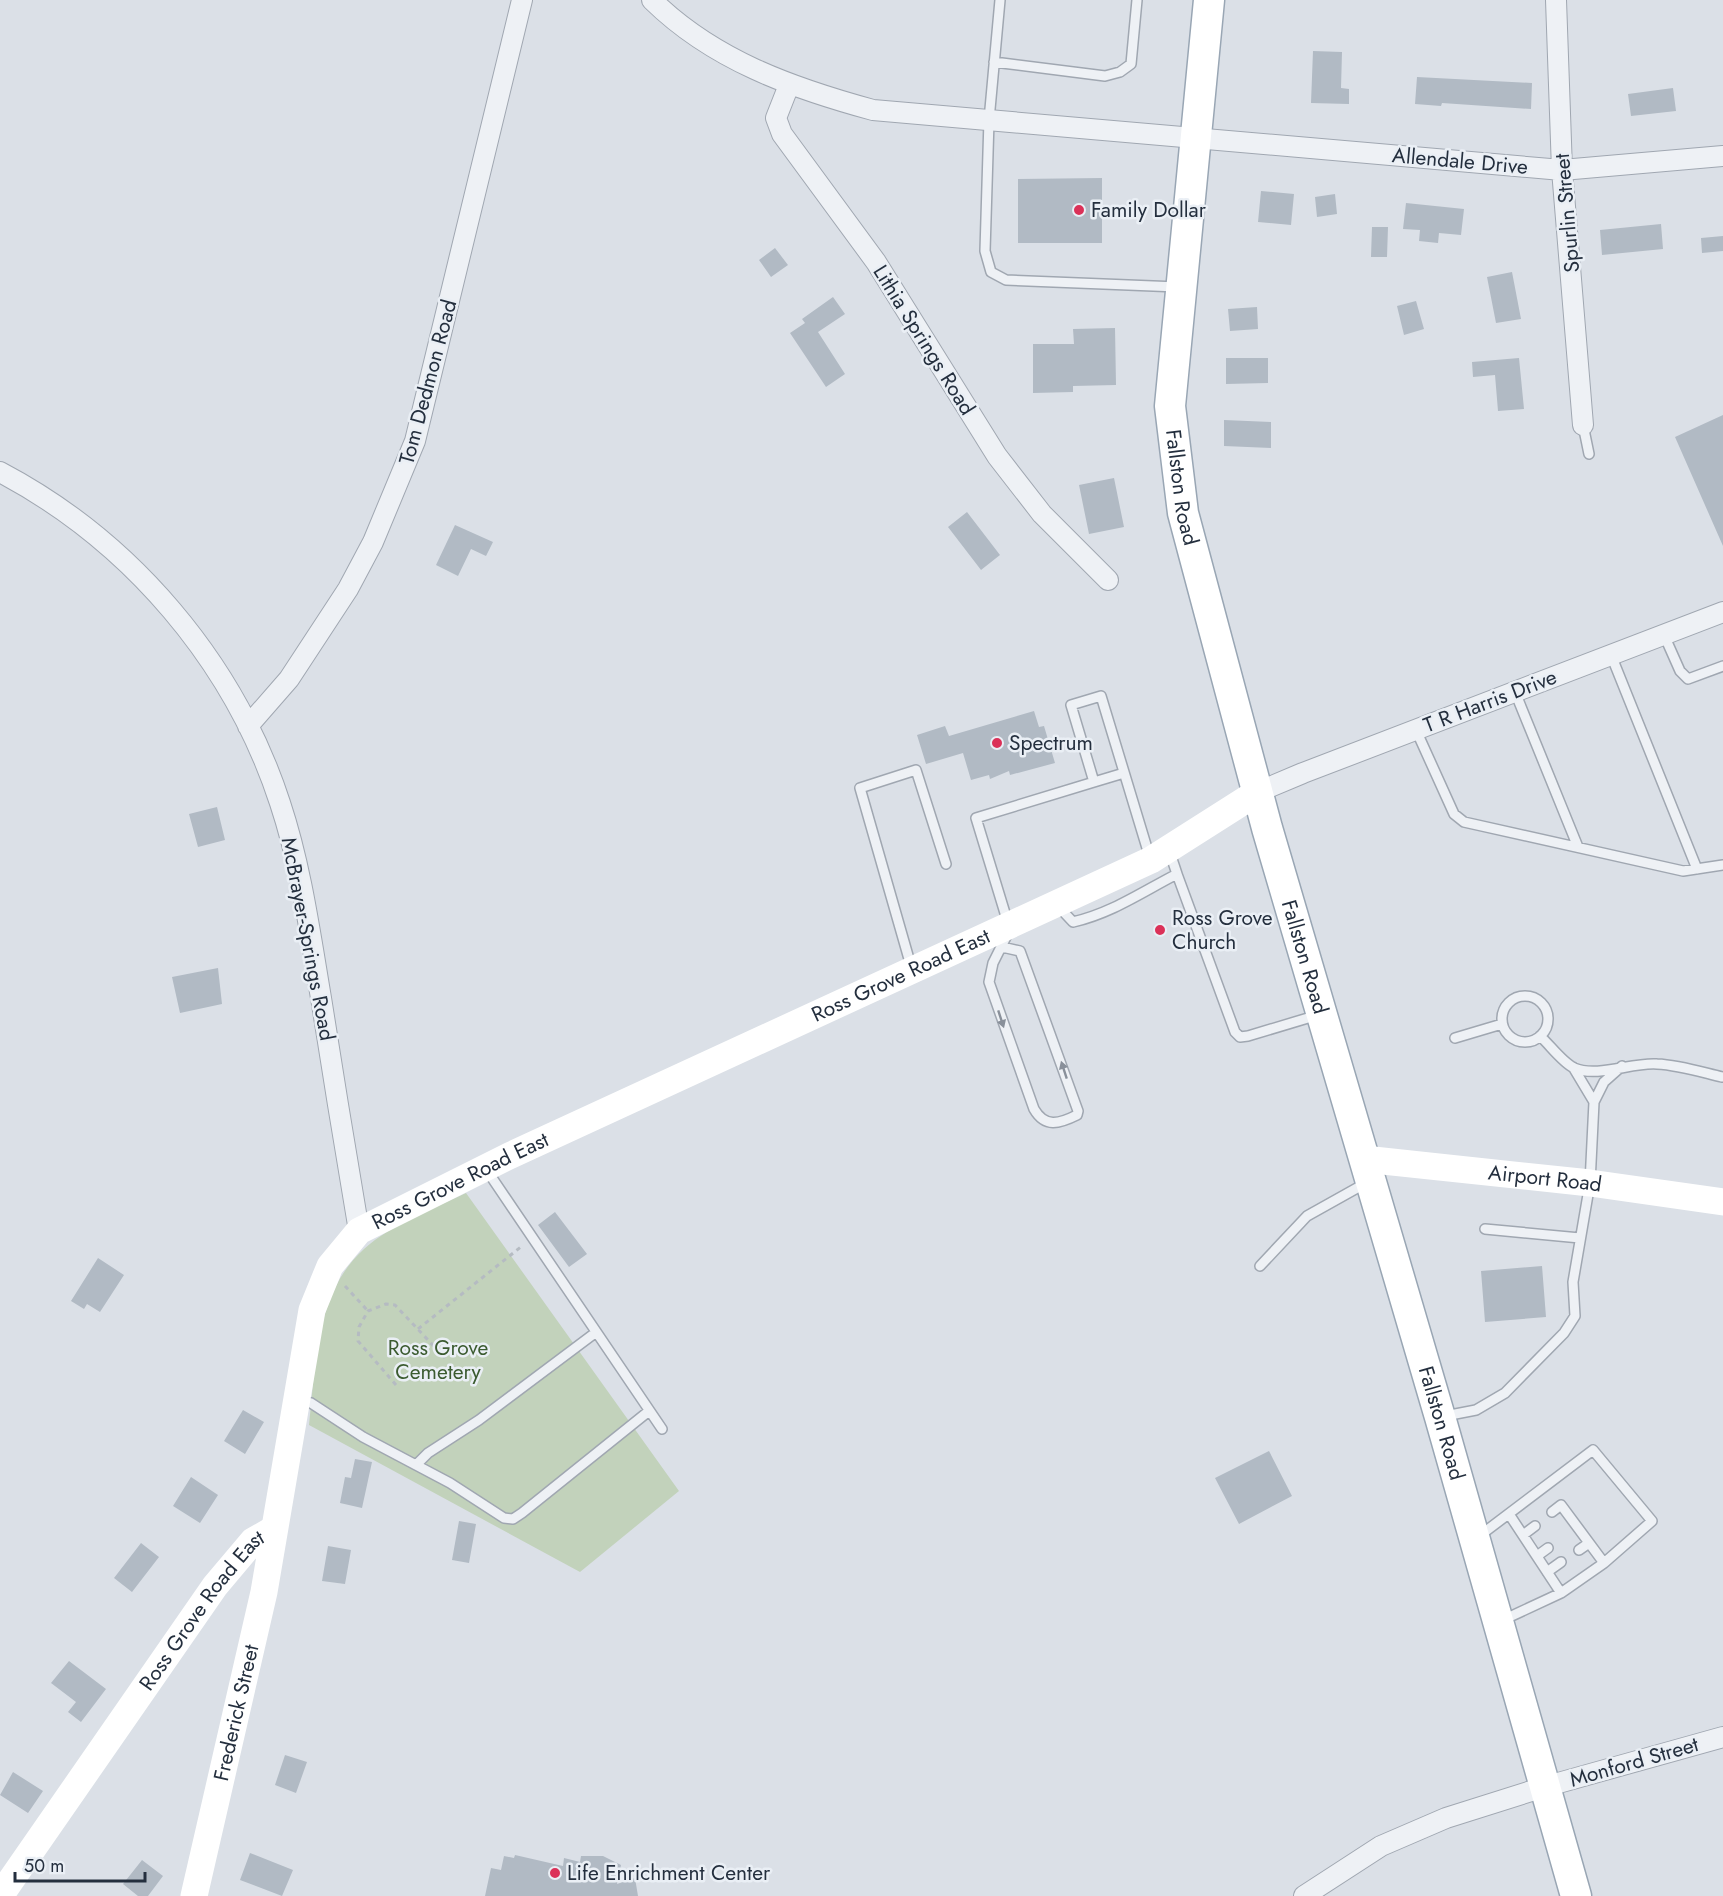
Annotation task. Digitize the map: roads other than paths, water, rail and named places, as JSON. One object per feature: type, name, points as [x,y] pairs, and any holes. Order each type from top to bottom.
[{"type":"main road","name":"Fallston Road","points":[[1209,0],[1170,406],[1183,513],[1321,1014],[1440,1417],[1576,1896]]},
{"type":"street","name":"Tom Dedmon Road","points":[[248,726],[289,679],[348,589],[373,542],[405,468],[415,441],[522,0]]},
{"type":"street","points":[[652,0],[691,32],[730,59],[789,85],[873,110],[1196,139]]},
{"type":"street","name":"Spurlin Street","points":[[1556,0],[1562,170],[1583,425]]},
{"type":"street","name":"Lithia Springs Road","points":[[789,85],[776,118],[782,134],[876,262],[997,456],[1042,514],[1108,580]]},
{"type":"street","name":"Allendale Drive","points":[[1196,139],[1562,170],[1723,156]]},
{"type":"street","name":"McBrayer-Springs Road","points":[[0,472],[29,487],[83,524],[144,576],[188,630],[235,699],[248,726],[280,803],[303,889],[359,1231]]},
{"type":"street","name":"T R Harris Drive","points":[[1258,792],[1723,612]]},
{"type":"street","name":"Ross Grove Road East","points":[[0,1896],[221,1578],[253,1541],[274,1529],[312,1310],[330,1266],[359,1231],[484,1167],[912,972],[1007,933],[1057,904],[1160,854],[1258,792]]},
{"type":"street","name":"Airport Road","points":[[1367,1170],[1590,1183],[1723,1202]]},
{"type":"street","name":"Frederick Street","points":[[194,1896],[264,1592],[274,1529]]},
{"type":"street","name":"Monford Street","points":[[1304,1896],[1381,1846],[1412,1832],[1544,1787],[1723,1737]]},
{"type":"lane","points":[[999,0],[989,120],[985,251],[991,272],[1006,280],[1180,287]]},
{"type":"lane","points":[[994,62],[1105,76],[1120,72],[1131,64],[1137,0]]},
{"type":"lane","points":[[1583,425],[1589,454]]},
{"type":"lane","points":[[1664,635],[1680,671],[1688,679],[1723,666]]},
{"type":"lane","points":[[1611,656],[1697,869]]},
{"type":"lane","points":[[1515,692],[1578,847]]},
{"type":"lane","points":[[1094,782],[1071,705],[1101,696],[1124,773],[1160,854],[1177,874],[1235,1032],[1240,1037],[1248,1036],[1321,1014]]},
{"type":"lane","points":[[1416,730],[1454,814],[1464,822],[1683,871],[1723,865]]},
{"type":"lane","points":[[912,972],[860,788],[916,770],[946,864]]},
{"type":"lane","points":[[1007,933],[993,963],[989,982],[1009,1044],[1038,1118],[1049,1124],[1063,1122],[1077,1115],[1078,1111],[1020,951],[1007,933],[976,818],[1124,773]]},
{"type":"lane","points":[[1057,904],[1073,922],[1099,916],[1177,874]]},
{"type":"lane","points":[[1518,996],[1534,998],[1544,1006],[1547,1013],[1545,1029],[1540,1036],[1528,1042],[1520,1041],[1506,1033],[1502,1024],[1504,1008],[1509,1002],[1518,996]]},
{"type":"lane","points":[[1455,1038],[1502,1024]]},
{"type":"lane","points":[[1540,1036],[1573,1067],[1594,1102]]},
{"type":"lane","points":[[1573,1067],[1593,1071],[1622,1066],[1657,1064],[1722,1077]]},
{"type":"lane","points":[[1440,1417],[1476,1410],[1505,1393],[1564,1333],[1575,1316],[1573,1282],[1590,1183],[1594,1102],[1604,1082],[1622,1066]]},
{"type":"lane","points":[[484,1167],[662,1429]]},
{"type":"lane","points":[[1260,1266],[1307,1216],[1367,1170]]},
{"type":"lane","points":[[1485,1229],[1580,1238]]},
{"type":"lane","points":[[417,1464],[428,1453],[479,1420],[595,1333]]},
{"type":"lane","points":[[296,1401],[311,1403],[363,1437],[450,1483],[492,1512],[504,1518],[513,1519],[649,1411]]},
{"type":"lane","points":[[1474,1540],[1593,1450],[1652,1521],[1604,1563],[1561,1593],[1497,1622]]},
{"type":"lane","points":[[1552,1512],[1561,1505],[1604,1563]]},
{"type":"lane","points":[[1509,1514],[1561,1593]]},
{"type":"lane","points":[[1523,1535],[1535,1526]]},
{"type":"lane","points":[[1567,1533],[1577,1527]]},
{"type":"lane","points":[[1579,1550],[1589,1543]]},
{"type":"lane","points":[[1537,1556],[1548,1548]]},
{"type":"lane","points":[[1547,1572],[1562,1562]]},
{"type":"place","name":"Family Dollar","points":[[1079,210]]},
{"type":"place","name":"Spectrum","points":[[997,743]]},
{"type":"place","name":"Ross Grove Church","points":[[1160,930]]},
{"type":"place","name":"Life Enrichment Center","points":[[555,1873]]},
{"type":"park label","name":"Ross Grove Cemetery","points":[[438,1360]]}]
